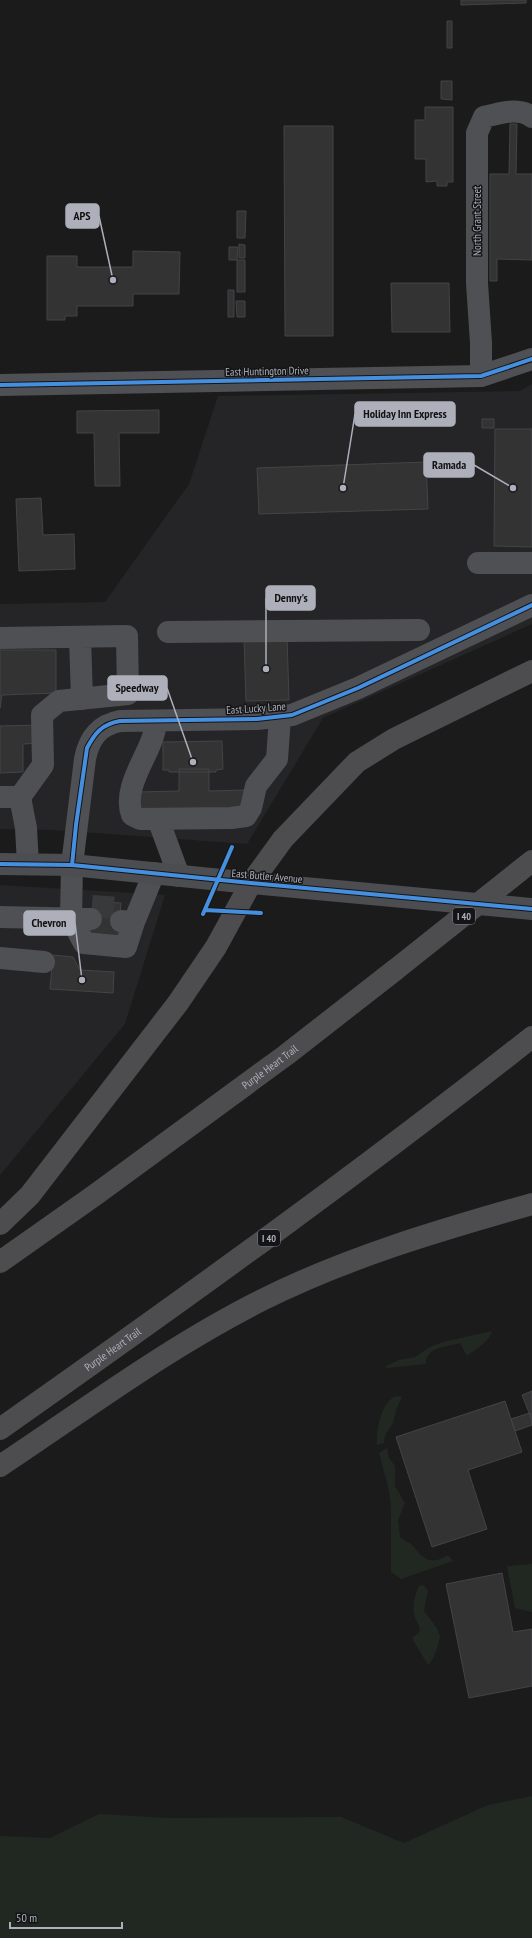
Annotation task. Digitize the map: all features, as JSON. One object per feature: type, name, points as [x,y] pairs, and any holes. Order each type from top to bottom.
[{"type":"highway","points":[[0,1224],[30,1195],[178,1003],[216,947],[251,884],[283,839],[357,762],[394,739],[532,671]]},
{"type":"highway","name":"Purple Heart Trail","points":[[0,1262],[96,1195],[280,1060],[532,861]]},
{"type":"highway","name":"Purple Heart Trail","points":[[0,1429],[200,1288],[314,1205],[404,1138],[532,1037]]},
{"type":"highway","points":[[0,1466],[144,1369],[213,1326],[263,1299],[311,1277],[399,1244],[532,1204]]},
{"type":"main road","name":"East Butler Avenue","points":[[0,864],[72,865],[251,884],[532,909]]},
{"type":"street","name":"North Grant Street","points":[[481,376],[481,343],[477,282],[476,133],[484,117],[504,111],[528,114],[532,118]]},
{"type":"street","name":"East Huntington Drive","points":[[0,385],[481,376],[532,359]]},
{"type":"street","points":[[478,563],[532,563]]},
{"type":"street","name":"East Lucky Lane","points":[[81,912],[72,865],[87,748],[92,737],[99,729],[108,723],[280,717],[313,708],[532,605]]},
{"type":"street","points":[[168,632],[419,630]]},
{"type":"street","points":[[0,638],[127,636],[128,694],[59,701],[42,715],[43,765],[10,797],[26,828],[28,864]]},
{"type":"street","points":[[80,637],[82,699]]},
{"type":"street","points":[[157,721],[152,741],[136,773],[129,807],[132,815],[140,819],[231,818],[246,816],[251,808],[256,786],[277,759],[280,717]]},
{"type":"street","points":[[158,819],[179,876]]},
{"type":"street","points":[[0,917],[81,912],[84,943],[126,946],[128,915],[154,873]]},
{"type":"street","points":[[0,958],[44,962]]},
{"type":"shaded area","points":[[532,384],[532,624],[323,718],[247,844],[54,830],[0,829],[0,604],[105,602],[189,484],[218,396],[520,391]]},
{"type":"shaded area","points":[[0,885],[165,895],[125,1024],[0,1175]]},
{"type":"shaded area","points":[[492,1331],[491,1335],[485,1342],[467,1356],[460,1343],[433,1350],[427,1358],[426,1364],[386,1368],[386,1366],[399,1360],[415,1357],[430,1347],[443,1342]]},
{"type":"shaded area","points":[[397,1396],[402,1397],[396,1410],[393,1423],[385,1435],[384,1443],[377,1445],[377,1432],[383,1410],[387,1403]]},
{"type":"shaded area","points":[[387,1448],[389,1458],[395,1466],[395,1486],[405,1503],[398,1520],[400,1537],[412,1545],[424,1558],[435,1560],[449,1556],[453,1561],[401,1579],[391,1572],[391,1507],[389,1490],[379,1453]]},
{"type":"shaded area","points":[[532,1564],[532,1612],[515,1608],[507,1566]]},
{"type":"shaded area","points":[[423,1585],[428,1590],[424,1611],[437,1628],[440,1637],[434,1656],[428,1665],[412,1638],[418,1633],[420,1628],[416,1620],[413,1605],[419,1586]]},
{"type":"shaded area","points":[[532,1796],[532,1938],[0,1938],[0,1836],[50,1838],[99,1814],[168,1818],[341,1817],[404,1843],[488,1805]]},
{"type":"building","points":[[461,0],[526,0],[526,3],[461,5]]},
{"type":"building","points":[[447,21],[452,21],[452,48],[447,48]]},
{"type":"building","points":[[441,81],[452,81],[452,100],[441,99]]},
{"type":"building","points":[[425,107],[453,107],[453,182],[447,182],[447,186],[437,186],[437,181],[426,182],[426,159],[415,159],[415,120],[425,120]]},
{"type":"building","points":[[510,124],[517,124],[516,174],[532,174],[532,260],[497,259],[497,281],[490,281],[490,174],[509,174]]},
{"type":"building","points":[[284,126],[333,126],[333,336],[285,336]]},
{"type":"building","points":[[237,211],[246,211],[245,238],[237,238]]},
{"type":"building","points":[[239,244],[245,245],[245,258],[239,258]]},
{"type":"building","points":[[229,247],[238,247],[237,260],[229,260]]},
{"type":"building","points":[[133,251],[180,252],[179,294],[133,294],[133,306],[77,306],[77,316],[65,316],[65,320],[47,320],[47,256],[77,256],[77,267],[133,267]]},
{"type":"building","points":[[237,260],[245,260],[245,292],[237,292]]},
{"type":"building","points":[[391,283],[449,283],[450,332],[392,332]]},
{"type":"building","points":[[228,290],[234,290],[234,317],[228,317]]},
{"type":"building","points":[[236,301],[245,301],[245,317],[237,317]]},
{"type":"building","points":[[159,410],[159,433],[119,433],[120,486],[95,486],[94,433],[77,433],[77,411]]},
{"type":"building","points":[[482,419],[494,419],[494,428],[482,428]]},
{"type":"building","points":[[495,429],[532,429],[532,547],[494,546]]},
{"type":"building","points":[[426,462],[428,509],[259,514],[257,468]]},
{"type":"building","points":[[41,498],[43,535],[74,534],[75,569],[19,571],[16,499]]},
{"type":"building","points":[[287,637],[289,700],[246,701],[244,638]]},
{"type":"building","points":[[0,650],[56,650],[56,693],[2,695],[0,708]]},
{"type":"building","points":[[39,725],[40,743],[23,744],[23,772],[0,773],[0,726]]},
{"type":"building","points":[[222,741],[223,769],[216,770],[216,772],[169,772],[169,770],[163,770],[163,742]]},
{"type":"building","points":[[179,769],[209,769],[209,791],[245,790],[245,810],[139,812],[138,792],[179,791]]},
{"type":"building","points":[[93,901],[121,903],[118,941],[90,939]]},
{"type":"building","points":[[53,955],[73,957],[80,970],[114,972],[113,993],[50,989]]},
{"type":"building","points":[[532,1391],[532,1420],[522,1395]]},
{"type":"building","points":[[505,1401],[522,1452],[468,1470],[487,1529],[432,1547],[396,1437]]},
{"type":"building","points":[[530,1413],[532,1425],[515,1431],[511,1419]]},
{"type":"building","points":[[502,1573],[513,1632],[532,1629],[532,1686],[469,1698],[446,1584]]},
{"type":"tunnel","points":[[92,906],[121,908]]},
{"type":"cycle path","points":[[0,385],[481,376],[532,359]]},
{"type":"cycle path","points":[[72,865],[87,748],[96,734],[108,724],[120,721],[257,719],[292,715],[358,688],[532,605]]},
{"type":"cycle path","points":[[203,914],[232,847]]},
{"type":"cycle path","points":[[0,864],[72,865],[532,909]]},
{"type":"cycle path","points":[[205,910],[261,913]]},
{"type":"place","name":"APS","points":[[113,280]]},
{"type":"place","name":"Holiday Inn Express","points":[[343,488]]},
{"type":"place","name":"Ramada","points":[[513,488]]},
{"type":"place","name":"Denny's","points":[[266,669]]},
{"type":"place","name":"Speedway","points":[[193,762]]},
{"type":"place","name":"Chevron","points":[[82,980]]}]
